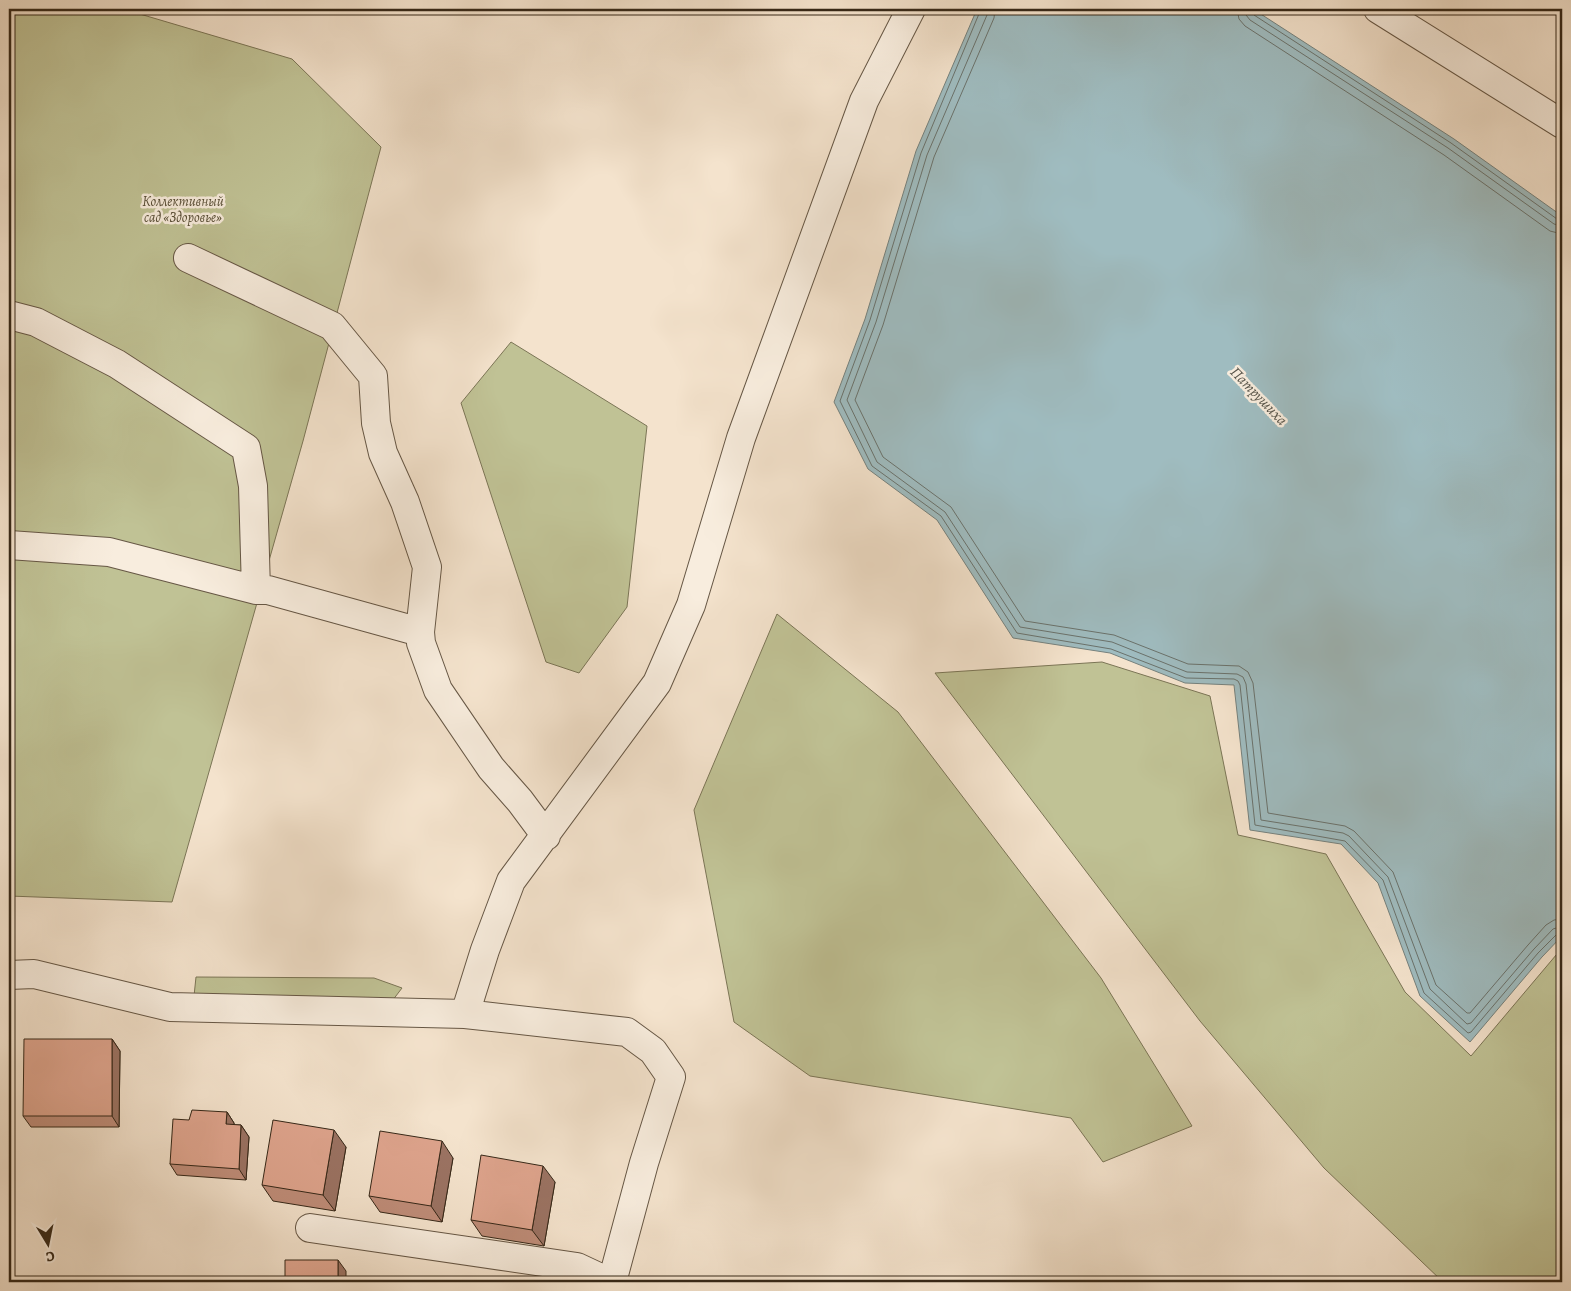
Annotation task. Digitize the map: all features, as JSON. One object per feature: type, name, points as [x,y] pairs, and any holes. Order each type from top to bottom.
[{"type":"lane","points":[[465,1014],[511,881],[657,683],[691,605],[741,438],[864,101],[911,9]]},
{"type":"lane","points":[[1378,9],[1562,124]]},
{"type":"lane","points":[[188,258],[332,326],[373,376],[376,423],[382,453],[405,502],[427,567],[420,632],[421,643],[438,690],[491,768],[520,801],[546,836]]},
{"type":"lane","points":[[9,314],[36,322],[117,364],[246,448],[253,486],[256,590]]},
{"type":"lane","points":[[9,545],[109,552],[256,590],[268,590],[420,632]]},
{"type":"lane","points":[[9,975],[34,974],[170,1007],[465,1014],[626,1032],[653,1051],[671,1077],[610,1282],[577,1267],[310,1228]]},
{"type":"green space","name":"Коллективный сад «Здоровье»","points":[[9,9],[123,9],[292,59],[381,147],[303,441],[172,902],[9,896]]},
{"type":"green space","points":[[511,342],[647,426],[627,607],[579,673],[546,662],[461,403]]},
{"type":"green space","points":[[777,614],[898,712],[1101,978],[1192,1126],[1103,1162],[1071,1118],[810,1076],[734,1022],[694,810]]},
{"type":"green space","points":[[1102,662],[1210,696],[1238,835],[1326,854],[1405,992],[1471,1056],[1562,948],[1562,1282],[1443,1282],[1324,1168],[1200,1021],[935,673]]},
{"type":"green space","points":[[196,977],[374,978],[402,988],[383,1013],[194,996]]},
{"type":"water","name":"Патрушиха","points":[[977,9],[1253,9],[1454,139],[1562,216],[1562,936],[1470,1042],[1420,996],[1378,883],[1341,844],[1250,830],[1234,685],[1185,683],[1110,653],[1013,638],[937,520],[868,469],[834,402],[865,319],[916,151]]},
{"type":"building","points":[[24,1039],[112,1039],[112,1116],[23,1116]]},
{"type":"building","points":[[192,1110],[227,1112],[226,1124],[241,1125],[239,1169],[170,1164],[173,1119],[189,1120]]},
{"type":"building","points":[[273,1120],[334,1130],[323,1195],[262,1185]]},
{"type":"building","points":[[380,1131],[442,1141],[431,1206],[369,1196]]},
{"type":"building","points":[[481,1155],[543,1166],[532,1230],[471,1220]]},
{"type":"building","points":[[285,1260],[338,1260],[338,1282],[285,1282]]},
{"type":"building","points":[[9,1277],[78,1278],[78,1282],[9,1282]]}]
